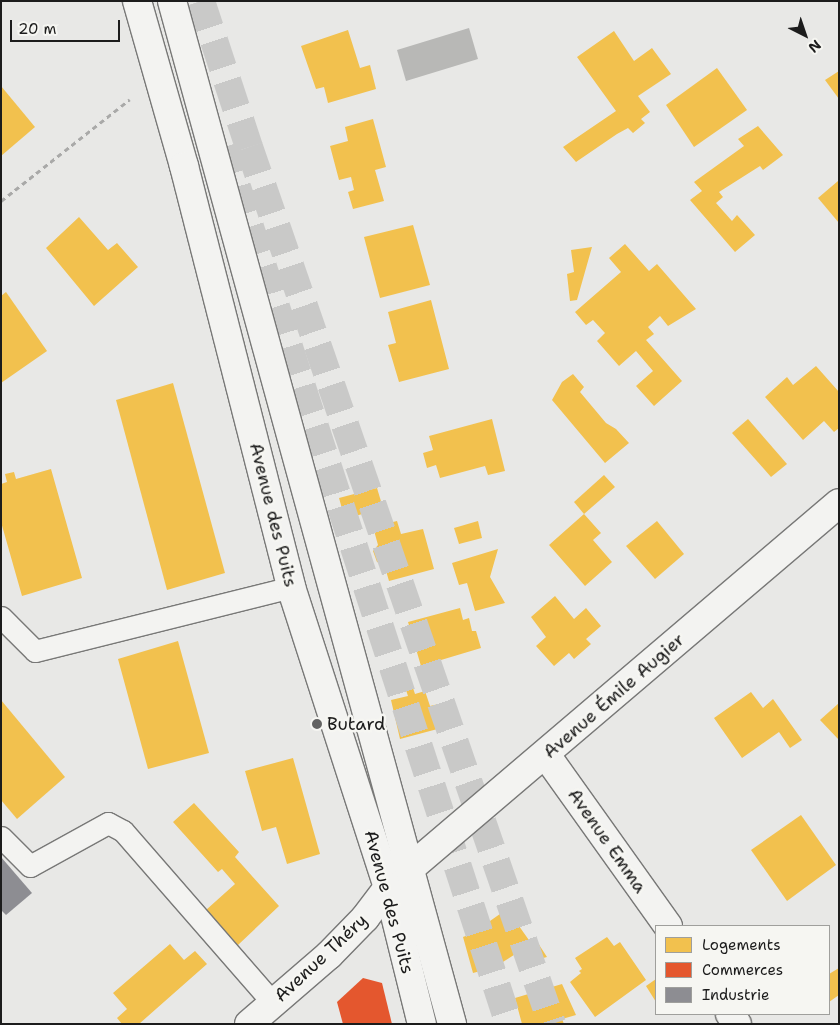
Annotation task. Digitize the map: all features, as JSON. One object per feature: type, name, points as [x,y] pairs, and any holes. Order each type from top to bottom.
[{"type":"street","name":"Avenue des Puits","points":[[137,1],[184,166],[291,587],[388,887],[422,1024]]},
{"type":"street","name":"Avenue des Puits","points":[[172,1],[412,868],[452,1024]]},
{"type":"street","name":"Avenue Émile Augier","points":[[388,887],[546,755],[839,503]]},
{"type":"street","name":"Avenue Emma","points":[[546,755],[667,925]]},
{"type":"street","name":"Avenue Théry","points":[[249,1024],[329,955],[365,918],[388,887]]},
{"type":"lane","points":[[1,617],[35,651],[291,587]]},
{"type":"lane","points":[[1,837],[30,866],[108,823],[123,831],[273,1003]]},
{"type":"path","points":[[1,201],[137,94]]},
{"type":"shaded area","points":[[469,28],[478,59],[406,81],[397,50]]},
{"type":"building: Logements","points":[[348,30],[360,68],[370,65],[376,89],[328,103],[324,87],[316,89],[301,46]]},
{"type":"building: Logements","points":[[614,31],[634,61],[652,48],[671,74],[638,96],[650,112],[641,119],[645,123],[633,133],[628,128],[617,134],[576,162],[563,147],[616,111],[577,57]]},
{"type":"building: Logements","points":[[717,68],[747,110],[694,147],[666,105]]},
{"type":"building: Logements","points":[[839,71],[839,99],[825,80]]},
{"type":"building: Logements","points":[[1,86],[35,127],[1,156]]},
{"type":"building: Logements","points":[[373,119],[386,167],[375,170],[384,201],[353,209],[348,192],[354,190],[351,177],[339,180],[330,146],[348,141],[345,127]]},
{"type":"building: Logements","points":[[758,126],[783,155],[763,170],[760,166],[719,192],[723,197],[716,203],[732,221],[737,215],[755,235],[735,252],[690,200],[702,191],[694,182],[744,146],[738,139]]},
{"type":"building: Logements","points":[[839,182],[839,223],[818,198]]},
{"type":"building: Logements","points":[[79,217],[108,250],[117,243],[138,267],[94,306],[46,248]]},
{"type":"building: Logements","points":[[413,225],[430,285],[380,298],[364,237]]},
{"type":"building: Logements","points":[[625,244],[649,271],[657,264],[696,309],[668,326],[660,316],[648,327],[654,334],[646,340],[682,381],[654,406],[636,386],[653,371],[636,351],[619,366],[597,341],[605,333],[593,320],[586,325],[575,312],[621,272],[609,258]]},
{"type":"building: Logements","points":[[592,247],[577,300],[570,301],[567,274],[574,272],[571,250]]},
{"type":"building: Logements","points":[[6,292],[47,351],[1,383],[1,296]]},
{"type":"building: Logements","points":[[431,300],[449,369],[399,382],[388,345],[396,343],[388,312]]},
{"type":"building: Logements","points":[[816,366],[839,392],[839,428],[834,432],[824,421],[803,440],[765,397],[787,377],[793,385]]},
{"type":"building: Logements","points":[[573,374],[584,387],[580,392],[606,423],[616,429],[629,443],[605,463],[552,400],[562,382]]},
{"type":"building: Logements","points":[[173,383],[225,573],[167,590],[116,400]]},
{"type":"building: Logements","points":[[492,419],[505,471],[488,475],[485,466],[440,478],[436,465],[427,468],[423,453],[433,450],[429,436]]},
{"type":"building: Logements","points":[[748,419],[787,464],[771,477],[732,433]]},
{"type":"building: Logements","points":[[51,469],[82,578],[22,596],[1,522],[1,484],[7,482],[5,474],[14,472],[16,479]]},
{"type":"building: Logements","points":[[604,475],[615,487],[584,514],[574,502]]},
{"type":"building: Logements","points":[[377,488],[383,508],[345,519],[339,498]]},
{"type":"building: Logements","points":[[584,514],[601,533],[593,540],[612,562],[585,586],[549,545]]},
{"type":"building: Logements","points":[[397,521],[401,534],[423,529],[434,569],[389,581],[384,564],[377,562],[373,551],[378,545],[373,527]]},
{"type":"building: Logements","points":[[478,521],[482,538],[459,544],[454,528]]},
{"type":"building: Logements","points":[[657,521],[684,554],[655,579],[626,546]]},
{"type":"building: Logements","points":[[498,549],[490,577],[505,603],[475,611],[467,583],[459,585],[452,563]]},
{"type":"building: Logements","points":[[555,596],[574,619],[586,608],[601,626],[586,639],[591,644],[574,659],[569,653],[554,666],[536,646],[546,637],[531,617]]},
{"type":"building: Logements","points":[[460,608],[463,620],[469,618],[472,631],[476,631],[481,648],[421,666],[408,622]]},
{"type":"building: Logements","points":[[178,641],[209,753],[148,769],[118,659]]},
{"type":"building: Logements","points":[[413,688],[415,694],[425,691],[430,706],[447,702],[452,717],[445,727],[400,739],[391,700],[408,696],[406,690]]},
{"type":"building: Logements","points":[[751,692],[763,708],[773,699],[802,740],[790,748],[779,732],[742,758],[714,718]]},
{"type":"building: Logements","points":[[1,700],[65,777],[17,819],[1,800]]},
{"type":"building: Logements","points":[[839,703],[839,740],[820,720]]},
{"type":"building: Logements","points":[[293,758],[320,854],[287,864],[276,827],[262,831],[245,771]]},
{"type":"building: Logements","points":[[194,803],[239,852],[235,857],[279,906],[238,945],[206,910],[235,884],[222,869],[218,872],[173,822]]},
{"type":"building: Logements","points":[[801,815],[836,865],[787,901],[751,850]]},
{"type":"building: Logements","points":[[507,909],[531,943],[536,940],[547,957],[520,964],[517,953],[495,967],[473,973],[463,937],[473,933]]},
{"type":"building: Logements","points":[[607,937],[614,946],[620,942],[646,980],[595,1017],[570,982],[581,973],[579,971],[582,969],[575,958]]},
{"type":"building: Logements","points":[[170,944],[184,960],[195,951],[207,964],[139,1024],[122,1024],[117,1018],[127,1009],[113,993]]},
{"type":"building: Logements","points":[[839,968],[839,995],[830,1001],[830,973]]},
{"type":"building: Logements","points":[[655,980],[655,1000],[646,986]]},
{"type":"building: Logements","points":[[562,984],[576,1015],[562,1019],[564,1024],[522,1024],[515,998]]},
{"type":"building: Commerces","points":[[363,978],[382,983],[392,1024],[343,1024],[337,1002]]},
{"type":"building: Industrie","points":[[1,857],[32,893],[6,915],[1,910]]},
{"type":"tunnel","points":[[201,1],[249,147],[552,1024]]},
{"type":"tunnel","points":[[224,147],[509,1024]]},
{"type":"place","name":"Butard","points":[[317,724]]}]
